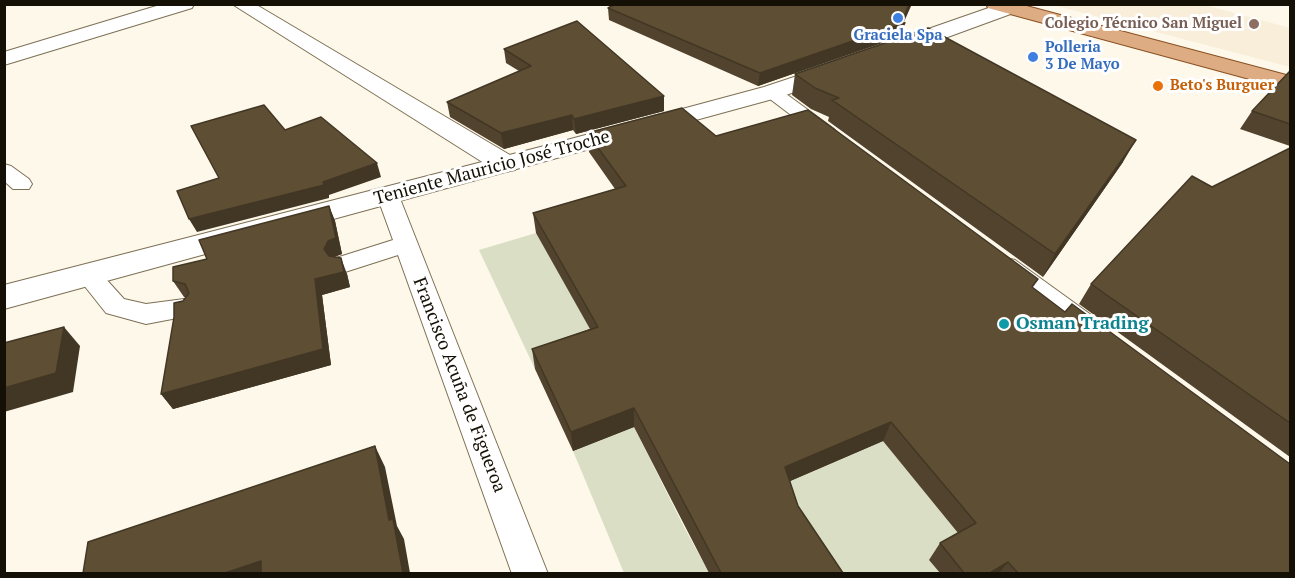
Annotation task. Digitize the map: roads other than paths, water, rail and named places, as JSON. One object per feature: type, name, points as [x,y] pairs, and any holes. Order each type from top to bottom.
[{"type":"main road","points":[[1009,6],[1290,83]]},
{"type":"street","points":[[4,59],[185,4]]},
{"type":"street","points":[[241,4],[505,165]]},
{"type":"street","name":"Teniente Mauricio José Troche","points":[[4,297],[772,92],[1009,6]]},
{"type":"lane","points":[[772,92],[842,144]]},
{"type":"lane","name":"Francisco Acuña de Figueroa","points":[[388,196],[530,573]]},
{"type":"lane","points":[[345,264],[406,244]]},
{"type":"lane","points":[[985,250],[1119,350]]},
{"type":"lane","points":[[87,274],[115,306],[146,314],[184,308]]},
{"type":"place","name":"Graciela Spa","points":[[898,18]]},
{"type":"place","name":"Colegio Técnico San Miguel","points":[[1254,24]]},
{"type":"place","name":"Polleria 3 De Mayo","points":[[1033,57]]},
{"type":"place","name":"Beto's Burguer","points":[[1158,86]]},
{"type":"place","name":"Osman Trading","points":[[1004,324]]}]
